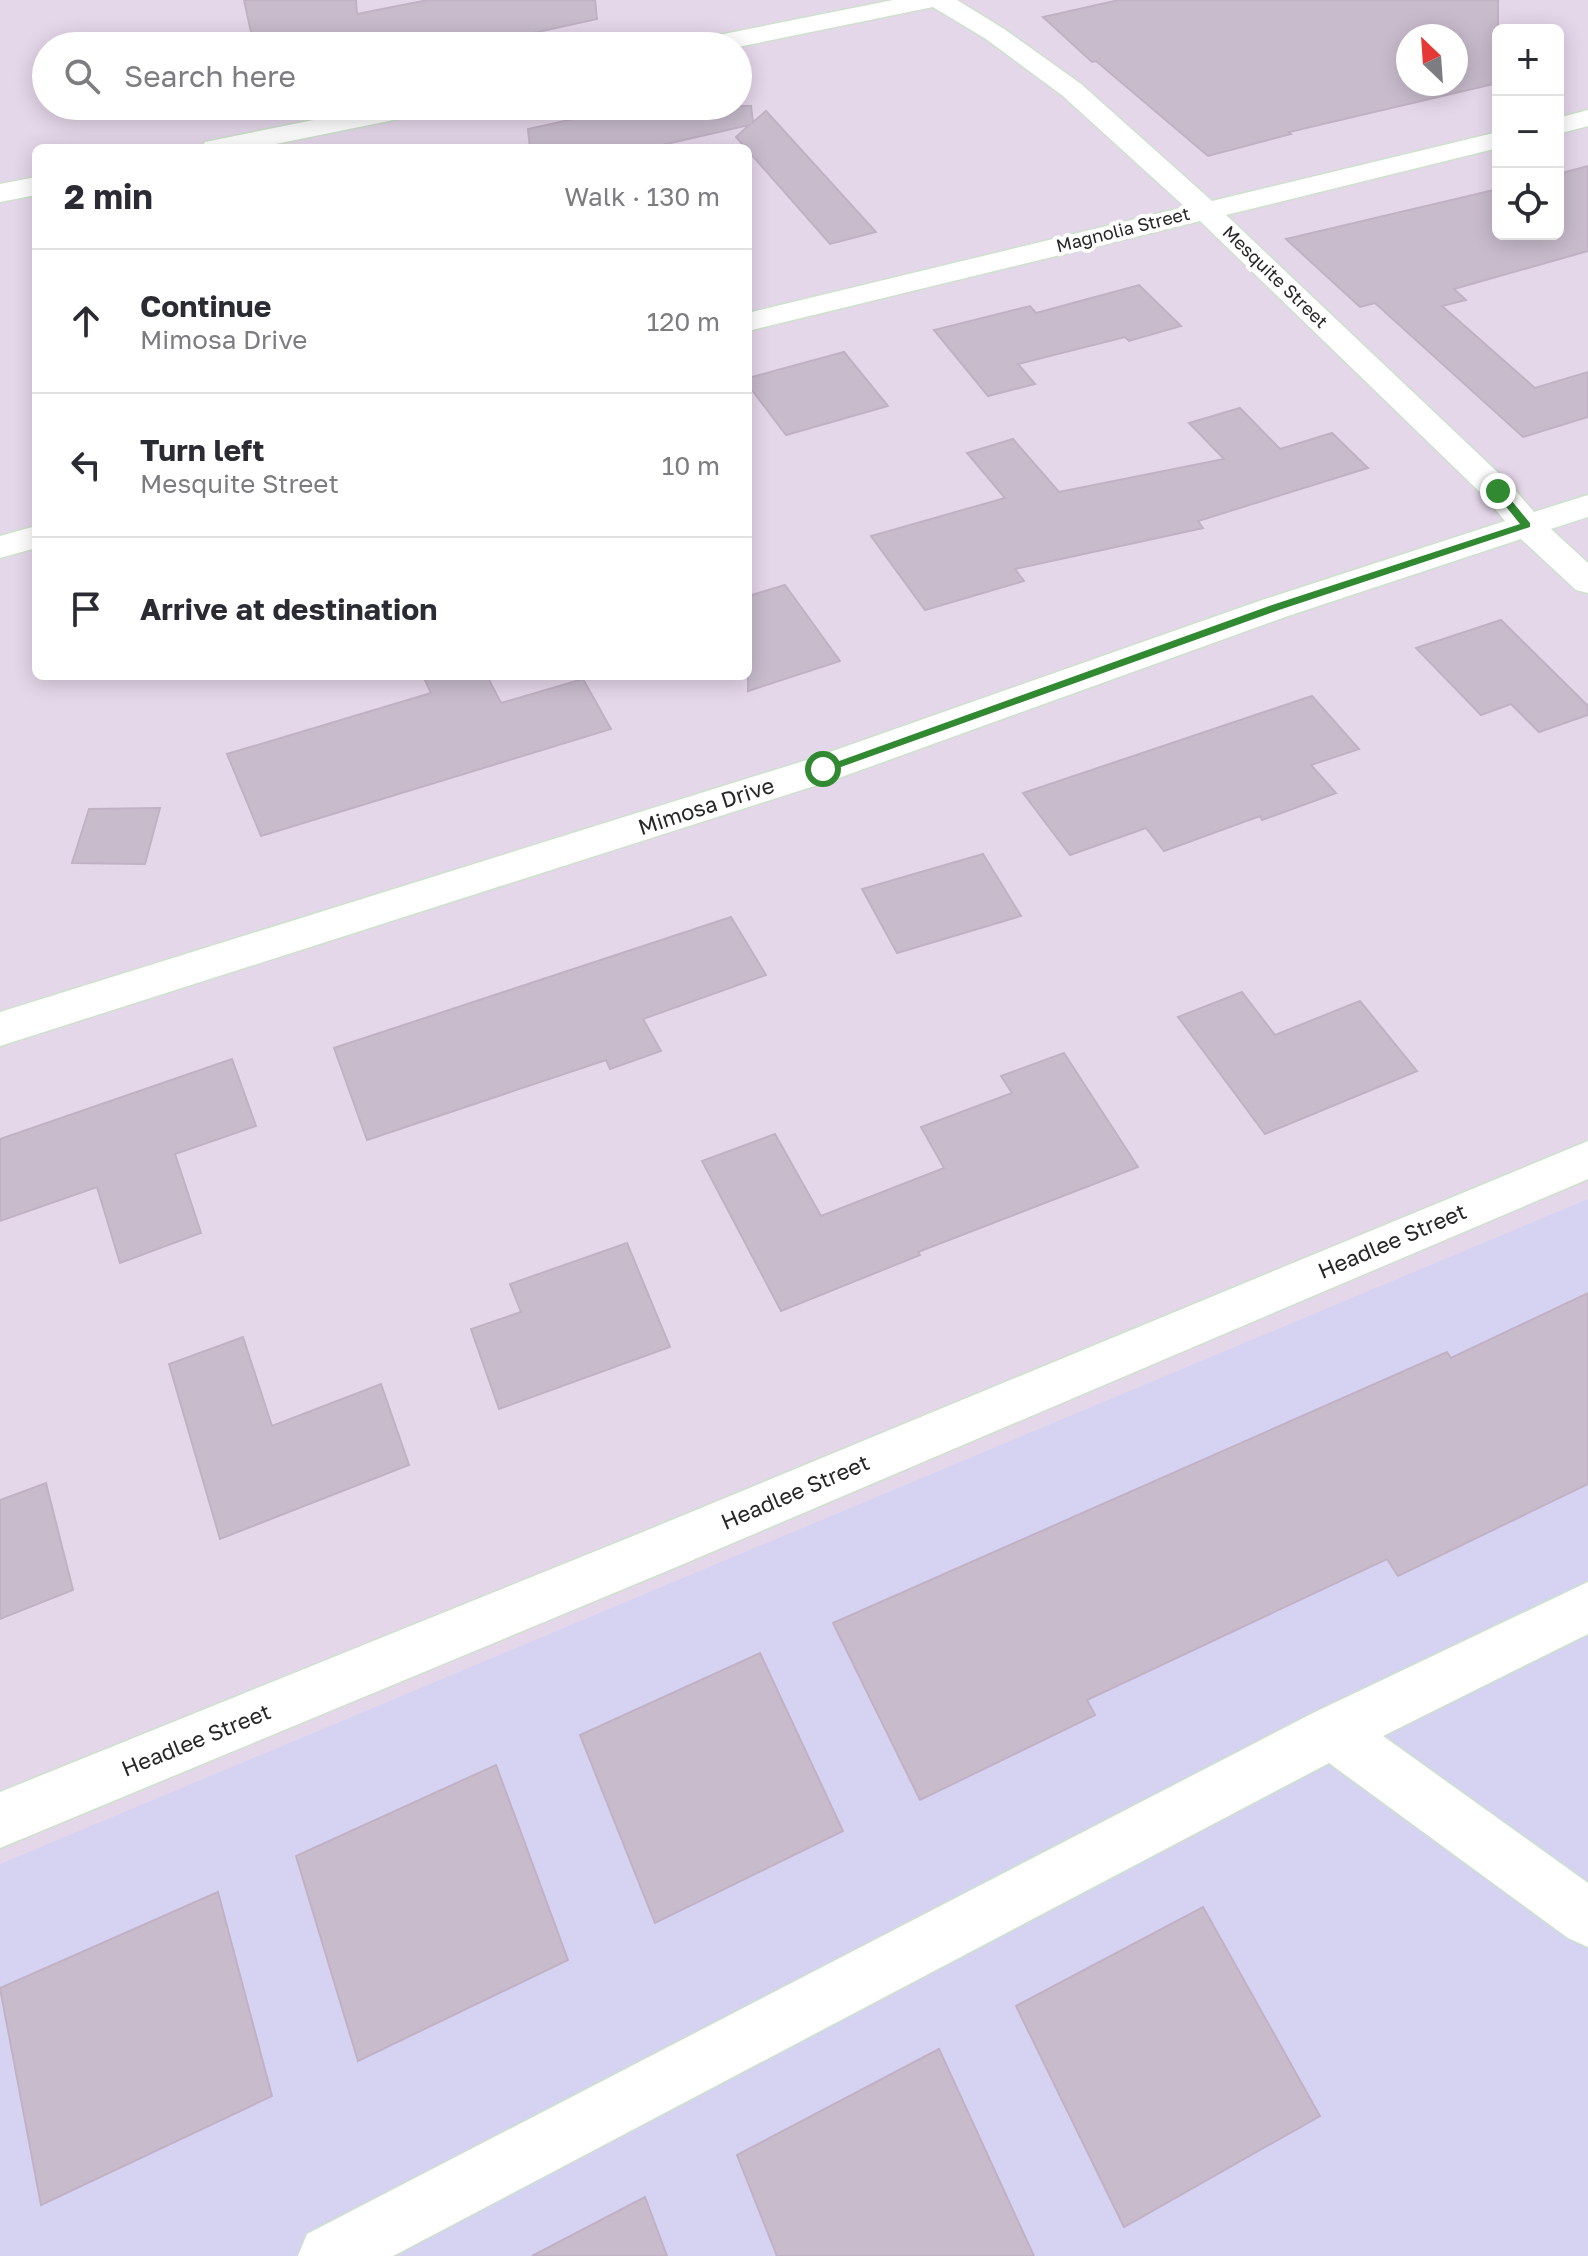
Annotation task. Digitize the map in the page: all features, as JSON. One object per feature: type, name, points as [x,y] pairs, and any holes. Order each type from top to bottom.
[{"type":"street","points":[[752,36],[931,0]]},
{"type":"street","name":"Mesquite Street","points":[[939,0],[995,34],[1072,90],[1204,209],[1498,491],[1526,525],[1588,582]]},
{"type":"street","points":[[1564,124],[1588,118]]},
{"type":"street","points":[[235,144],[354,120]]},
{"type":"street","name":"Magnolia Street","points":[[752,321],[1492,141]]},
{"type":"street","points":[[0,193],[32,187]]},
{"type":"street","name":"Mimosa Drive","points":[[0,1029],[823,769],[1275,608],[1588,506]]},
{"type":"street","points":[[0,547],[32,538]]},
{"type":"street","name":"Headlee Street","points":[[0,1820],[656,1551],[1588,1159]]},
{"type":"street","points":[[329,2256],[1332,1732],[1588,1607]]},
{"type":"street","points":[[1332,1732],[1588,1918]]},
{"type":"shaded area","points":[[1588,1199],[1588,2256],[0,2256],[0,1864]]},
{"type":"building","points":[[244,0],[356,0],[357,14],[428,0],[595,0],[597,19],[538,32],[251,32]]},
{"type":"building","points":[[1119,0],[1498,0],[1498,24],[1492,24],[1492,84],[1468,90],[1468,24],[1396,24],[1396,96],[1443,96],[1289,132],[1291,134],[1208,156],[1096,61],[1092,62],[1043,17]]},
{"type":"building","points":[[766,111],[876,232],[830,244],[752,155],[752,144],[742,144],[736,137],[749,125],[666,144],[530,144],[528,129],[569,120],[752,120],[752,114],[753,122]]},
{"type":"building","points":[[1588,166],[1588,251],[1454,289],[1466,300],[1442,306],[1535,388],[1588,372],[1588,417],[1523,437],[1375,303],[1360,307],[1286,239],[1492,190],[1492,240],[1564,240],[1564,172]]},
{"type":"building","points":[[1139,285],[1181,326],[1129,341],[1125,337],[1018,364],[1035,384],[988,396],[934,330],[1030,306],[1036,313]]},
{"type":"building","points":[[844,352],[888,406],[786,435],[752,390],[752,377]]},
{"type":"building","points":[[1240,408],[1280,449],[1332,433],[1368,468],[1198,521],[1203,528],[1015,569],[1024,581],[925,610],[871,536],[1005,498],[967,453],[1013,439],[1059,492],[1224,459],[1189,423]]},
{"type":"building","points":[[785,585],[840,661],[748,691],[748,680],[752,680],[752,595]]},
{"type":"building","points":[[1501,620],[1588,706],[1588,715],[1539,732],[1511,704],[1481,715],[1416,648]]},
{"type":"building","points":[[425,680],[489,680],[501,703],[584,680],[611,729],[261,836],[227,754],[431,693]]},
{"type":"building","points":[[1312,696],[1359,749],[1311,765],[1336,793],[1262,820],[1260,816],[1164,851],[1146,828],[1070,855],[1023,793]]},
{"type":"building","points":[[160,808],[145,864],[72,863],[89,809]]},
{"type":"building","points":[[983,854],[1021,916],[897,953],[862,889]]},
{"type":"building","points":[[731,917],[766,975],[643,1019],[661,1051],[610,1069],[606,1060],[367,1140],[334,1048]]},
{"type":"building","points":[[1242,992],[1275,1035],[1360,1001],[1417,1071],[1265,1134],[1178,1017]]},
{"type":"building","points":[[1064,1053],[1138,1167],[918,1252],[920,1255],[781,1311],[702,1161],[775,1134],[821,1216],[944,1168],[921,1127],[1012,1093],[1001,1076]]},
{"type":"building","points":[[232,1059],[256,1126],[175,1154],[201,1233],[120,1263],[97,1187],[0,1221],[0,1139]]},
{"type":"building","points":[[627,1243],[670,1347],[499,1409],[471,1329],[521,1312],[510,1284]]},
{"type":"building","points":[[1588,1293],[1588,1484],[1398,1576],[1387,1559],[1087,1700],[1095,1715],[920,1800],[833,1623],[1447,1352],[1451,1358]]},
{"type":"building","points":[[243,1337],[272,1426],[381,1384],[409,1465],[220,1539],[169,1364]]},
{"type":"building","points":[[46,1483],[73,1590],[0,1619],[0,1500]]},
{"type":"building","points":[[760,1653],[843,1831],[655,1923],[580,1735]]},
{"type":"building","points":[[496,1765],[568,1960],[358,2061],[296,1856]]},
{"type":"building","points":[[218,1892],[272,2096],[41,2205],[0,1988]]},
{"type":"building","points":[[1203,1907],[1320,2116],[1124,2227],[1016,2006]]},
{"type":"building","points":[[939,2049],[1034,2256],[777,2256],[737,2155]]},
{"type":"building","points":[[645,2197],[667,2256],[532,2256]]},
{"type":"route","points":[[823,769],[1275,608],[1526,525],[1498,491]]}]
